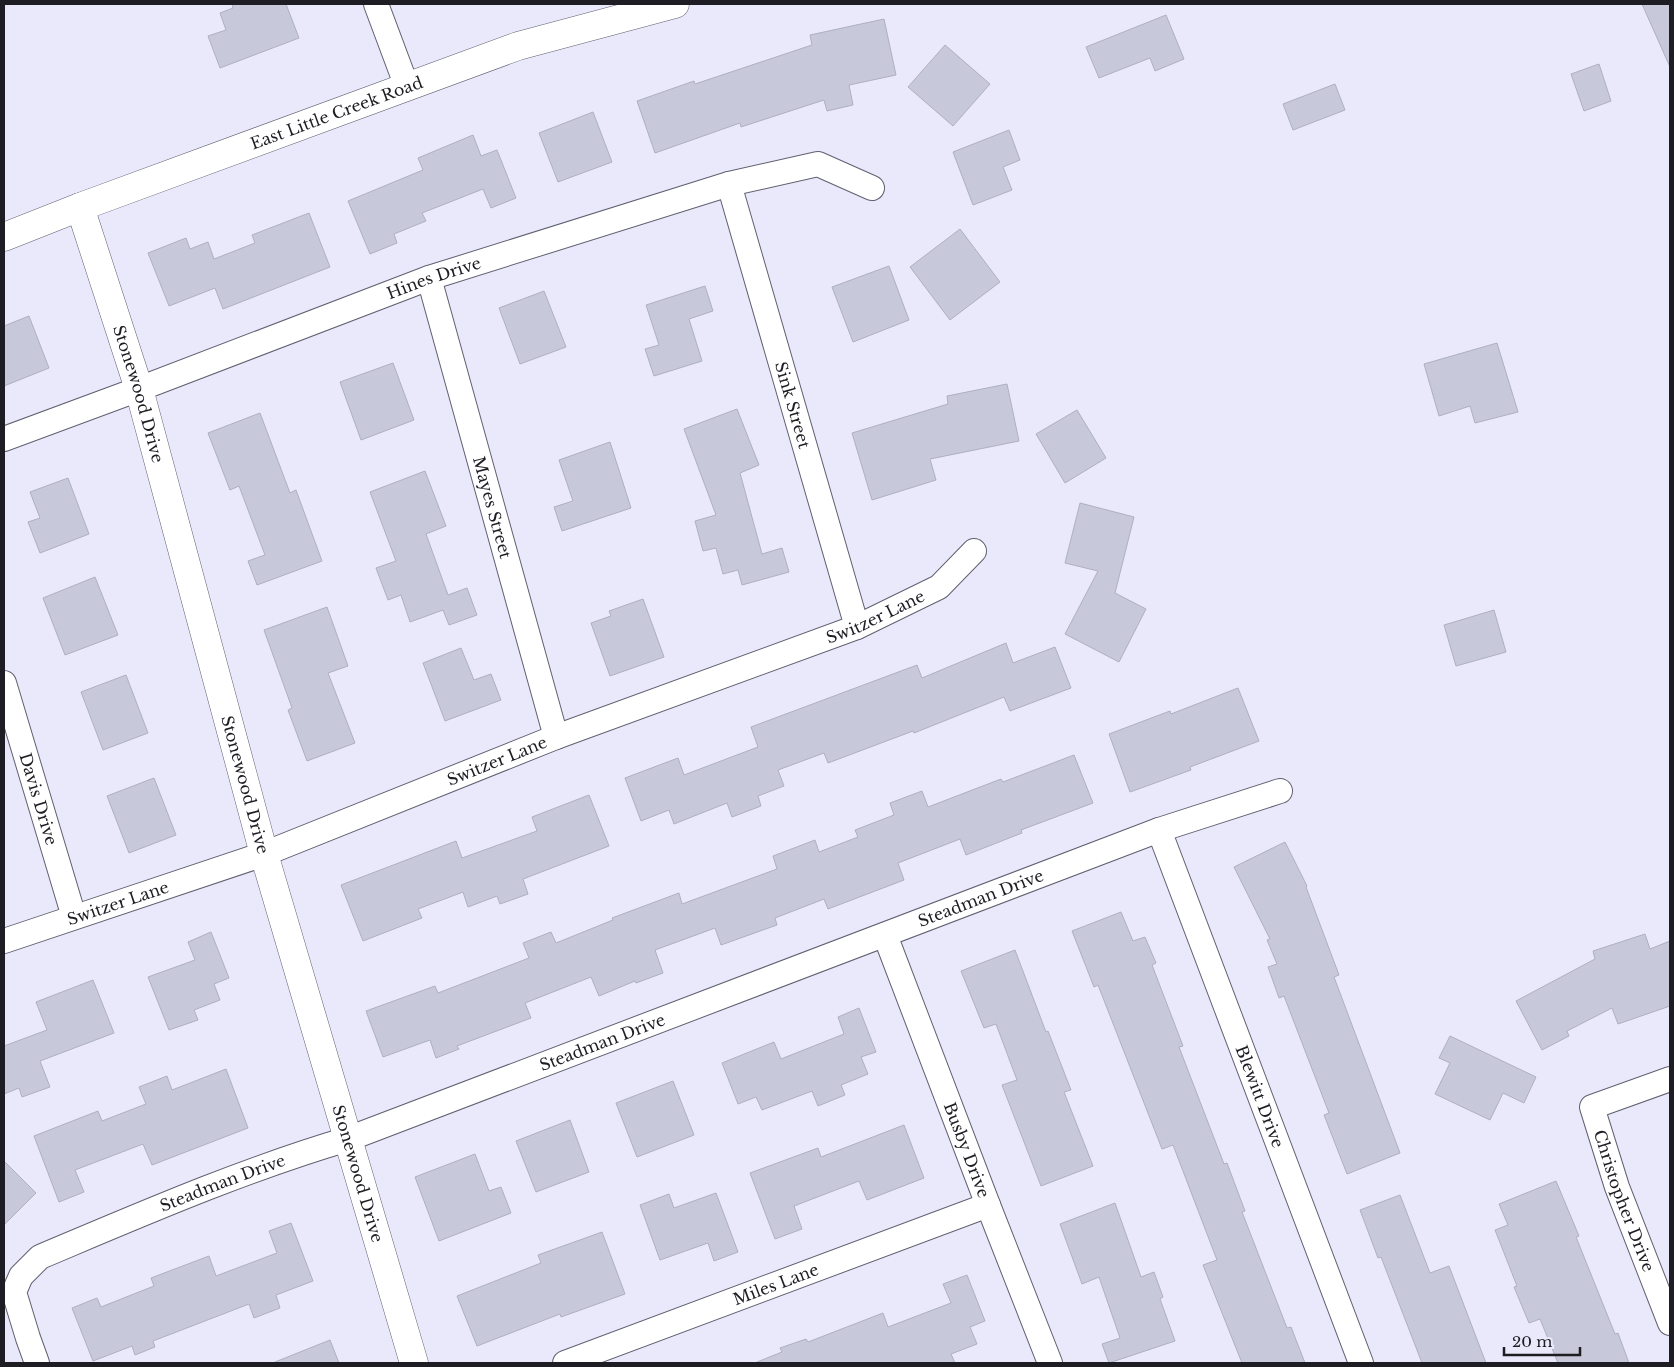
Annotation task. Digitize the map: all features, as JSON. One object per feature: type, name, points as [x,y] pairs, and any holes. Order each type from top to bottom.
[{"type":"street","points":[[376,4],[408,87]]},
{"type":"street","name":"East Little Creek Road","points":[[4,237],[80,207],[518,46],[675,4]]},
{"type":"street","name":"Hines Drive","points":[[4,439],[429,278],[729,184],[818,164],[872,188]]},
{"type":"street","name":"Sink Street","points":[[729,184],[857,627]]},
{"type":"street","name":"Stonewood Drive","points":[[80,207],[139,389],[264,854],[414,1363]]},
{"type":"street","name":"Mayes Street","points":[[429,278],[556,737]]},
{"type":"street","name":"Switzer Lane","points":[[4,941],[264,854],[556,737],[857,627],[939,587],[974,551]]},
{"type":"street","name":"Davis Drive","points":[[4,682],[74,917]]},
{"type":"street","name":"Steadman Drive","points":[[37,1363],[14,1292],[20,1276],[40,1257],[194,1192],[299,1153],[348,1139],[1159,830],[1280,791]]},
{"type":"street","name":"Blewitt Drive","points":[[1159,830],[1361,1363]]},
{"type":"street","name":"Busby Drive","points":[[885,935],[1050,1363]]},
{"type":"street","name":"Christopher Drive","points":[[1670,1079],[1592,1107],[1617,1188],[1670,1323]]},
{"type":"street","name":"Miles Lane","points":[[565,1363],[988,1205]]},
{"type":"building","points":[[232,4],[286,4],[299,38],[220,68],[208,36],[226,30],[220,13],[233,8]]},
{"type":"building","points":[[1642,4],[1670,4],[1670,67]]},
{"type":"building","points":[[1166,15],[1184,59],[1155,71],[1150,58],[1099,78],[1086,47]]},
{"type":"building","points":[[884,19],[896,75],[849,85],[853,105],[827,111],[824,100],[741,127],[740,123],[655,153],[637,101],[694,81],[695,84],[812,45],[810,35]]},
{"type":"building","points":[[945,45],[990,84],[953,126],[908,87]]},
{"type":"building","points":[[1599,64],[1611,101],[1584,111],[1571,74]]},
{"type":"building","points":[[1335,84],[1345,110],[1293,130],[1283,104]]},
{"type":"building","points":[[593,112],[612,162],[558,182],[539,133]]},
{"type":"building","points":[[1009,130],[1020,160],[1003,167],[1012,190],[973,205],[953,152]]},
{"type":"building","points":[[473,135],[481,156],[497,150],[516,198],[491,208],[483,189],[422,213],[426,221],[394,234],[397,243],[370,254],[348,201],[423,170],[418,158]]},
{"type":"building","points":[[309,213],[330,267],[223,309],[215,288],[169,306],[148,253],[186,238],[190,249],[208,242],[214,259],[255,243],[252,235]]},
{"type":"building","points":[[960,229],[1000,282],[950,320],[910,267]]},
{"type":"building","points":[[889,266],[909,320],[853,342],[832,287]]},
{"type":"building","points":[[705,286],[713,311],[689,319],[702,361],[654,376],[645,349],[659,345],[646,305]]},
{"type":"building","points":[[544,291],[566,347],[520,364],[499,308]]},
{"type":"building","points":[[29,316],[49,368],[4,386],[4,326]]},
{"type":"building","points":[[1497,343],[1518,412],[1475,423],[1470,406],[1439,416],[1424,364]]},
{"type":"building","points":[[393,363],[414,420],[361,440],[340,382]]},
{"type":"building","points":[[1007,384],[1019,441],[930,459],[936,480],[872,500],[852,433],[948,404],[947,396]]},
{"type":"building","points":[[737,409],[759,465],[740,473],[762,554],[782,548],[789,572],[742,585],[738,570],[723,574],[716,548],[703,551],[695,521],[716,515],[684,429]]},
{"type":"building","points":[[1077,410],[1106,458],[1065,483],[1036,434]]},
{"type":"building","points":[[260,413],[290,493],[296,490],[322,561],[257,585],[248,561],[265,555],[239,486],[230,490],[208,433]]},
{"type":"building","points":[[610,442],[631,508],[562,531],[554,507],[573,501],[559,460]]},
{"type":"building","points":[[425,471],[446,526],[426,534],[448,595],[467,588],[477,615],[449,625],[443,610],[410,622],[401,595],[388,600],[376,568],[396,561],[370,492]]},
{"type":"building","points":[[68,478],[89,534],[40,553],[28,522],[40,518],[30,492]]},
{"type":"building","points":[[1080,503],[1134,517],[1115,593],[1146,609],[1119,662],[1065,634],[1098,571],[1065,563]]},
{"type":"building","points":[[95,577],[118,635],[65,655],[43,598]]},
{"type":"building","points":[[643,599],[664,657],[610,676],[591,623],[611,616],[609,611]]},
{"type":"building","points":[[327,607],[348,666],[328,673],[355,743],[307,761],[288,710],[292,708],[264,630]]},
{"type":"building","points":[[1494,610],[1506,652],[1456,666],[1444,625]]},
{"type":"building","points":[[1006,643],[1013,663],[1055,647],[1071,688],[1010,711],[1004,697],[914,733],[913,731],[828,763],[824,753],[778,770],[784,786],[758,796],[761,806],[732,817],[727,803],[674,824],[669,810],[641,821],[625,778],[678,758],[684,775],[758,747],[751,727],[917,665],[922,678]]},
{"type":"building","points":[[461,648],[474,680],[491,674],[501,700],[445,721],[423,663]]},
{"type":"building","points":[[126,675],[148,733],[103,750],[81,692]]},
{"type":"building","points":[[1238,688],[1259,741],[1190,767],[1191,770],[1130,792],[1109,734],[1170,711],[1171,714]]},
{"type":"building","points":[[1074,755],[1093,803],[1021,830],[1022,833],[966,855],[960,839],[898,863],[904,880],[828,909],[824,899],[775,918],[777,925],[721,945],[715,928],[655,950],[663,973],[636,983],[635,981],[599,996],[591,977],[525,1003],[531,1018],[457,1046],[459,1049],[436,1058],[430,1040],[383,1057],[366,1011],[435,986],[438,993],[529,958],[523,943],[551,932],[556,943],[613,920],[612,918],[679,893],[682,904],[777,869],[773,856],[815,840],[819,852],[858,837],[855,830],[894,815],[890,803],[922,791],[928,807],[1001,779],[1003,782]]},
{"type":"building","points":[[154,778],[176,835],[129,853],[107,796]]},
{"type":"building","points":[[589,795],[609,846],[523,879],[528,894],[500,904],[497,896],[468,907],[463,892],[418,909],[422,918],[363,941],[341,885],[456,841],[462,858],[537,831],[532,817]]},
{"type":"building","points":[[1285,842],[1307,886],[1339,975],[1334,977],[1400,1153],[1347,1174],[1324,1115],[1329,1113],[1284,996],[1279,998],[1268,967],[1277,964],[1267,940],[1270,939],[1234,867]]},
{"type":"building","points":[[1121,912],[1133,941],[1145,937],[1156,963],[1152,965],[1183,1046],[1179,1047],[1224,1164],[1227,1163],[1245,1211],[1242,1212],[1287,1328],[1291,1327],[1305,1363],[1242,1363],[1203,1265],[1217,1260],[1173,1145],[1162,1149],[1098,985],[1094,987],[1072,931]]},
{"type":"building","points":[[211,932],[229,978],[214,984],[220,1000],[194,1010],[198,1020],[169,1030],[148,977],[195,960],[188,942]]},
{"type":"building","points":[[1645,934],[1650,949],[1670,941],[1670,1006],[1618,1024],[1612,1008],[1567,1031],[1569,1036],[1542,1050],[1516,1001],[1595,959],[1593,951]]},
{"type":"building","points":[[1015,950],[1046,1032],[1048,1031],[1071,1090],[1064,1092],[1093,1166],[1041,1186],[1002,1085],[1017,1080],[996,1024],[984,1028],[961,971]]},
{"type":"building","points":[[93,980],[114,1033],[40,1061],[50,1087],[22,1097],[19,1088],[4,1094],[4,1046],[47,1030],[36,1002]]},
{"type":"building","points":[[859,1008],[876,1052],[861,1057],[868,1074],[841,1085],[845,1095],[818,1106],[812,1091],[762,1110],[756,1097],[738,1104],[722,1063],[774,1042],[781,1059],[844,1034],[838,1017]]},
{"type":"building","points":[[1450,1036],[1536,1077],[1524,1103],[1503,1093],[1490,1120],[1435,1094],[1450,1063],[1439,1058]]},
{"type":"building","points":[[226,1069],[248,1128],[152,1165],[143,1144],[75,1170],[84,1192],[59,1202],[34,1136],[98,1111],[102,1121],[146,1104],[139,1087],[167,1076],[172,1090]]},
{"type":"building","points":[[673,1081],[694,1135],[637,1157],[616,1103]]},
{"type":"building","points":[[570,1120],[589,1172],[536,1192],[516,1141]]},
{"type":"building","points":[[904,1125],[924,1178],[867,1200],[859,1181],[794,1206],[802,1229],[775,1239],[750,1173],[818,1148],[821,1157]]},
{"type":"building","points":[[475,1154],[489,1191],[501,1187],[511,1213],[439,1241],[415,1177]]},
{"type":"building","points":[[4,1161],[36,1193],[4,1225]]},
{"type":"building","points":[[1556,1181],[1579,1236],[1576,1237],[1615,1334],[1618,1333],[1629,1363],[1558,1363],[1540,1319],[1529,1323],[1514,1287],[1517,1286],[1495,1230],[1508,1225],[1499,1204]]},
{"type":"building","points":[[716,1193],[738,1252],[714,1261],[708,1243],[660,1260],[640,1205],[669,1194],[674,1208]]},
{"type":"building","points":[[1400,1195],[1430,1273],[1449,1266],[1486,1363],[1422,1363],[1381,1257],[1378,1258],[1360,1210]]},
{"type":"building","points":[[1115,1203],[1141,1277],[1154,1272],[1163,1297],[1160,1299],[1175,1341],[1109,1363],[1102,1344],[1120,1338],[1099,1277],[1082,1284],[1060,1224]]},
{"type":"building","points":[[291,1223],[313,1281],[276,1295],[280,1308],[254,1318],[249,1304],[153,1341],[155,1347],[135,1355],[132,1346],[93,1361],[72,1308],[97,1298],[101,1307],[154,1286],[151,1278],[209,1256],[216,1276],[277,1253],[269,1231]]},
{"type":"building","points":[[602,1232],[625,1294],[561,1317],[560,1314],[477,1346],[457,1296],[541,1263],[538,1255]]},
{"type":"building","points":[[967,1275],[985,1321],[970,1327],[977,1344],[951,1354],[955,1363],[757,1363],[782,1352],[780,1348],[806,1339],[808,1342],[883,1313],[888,1327],[951,1303],[943,1284]]},
{"type":"building","points":[[330,1340],[339,1363],[275,1363],[275,1362]]}]
